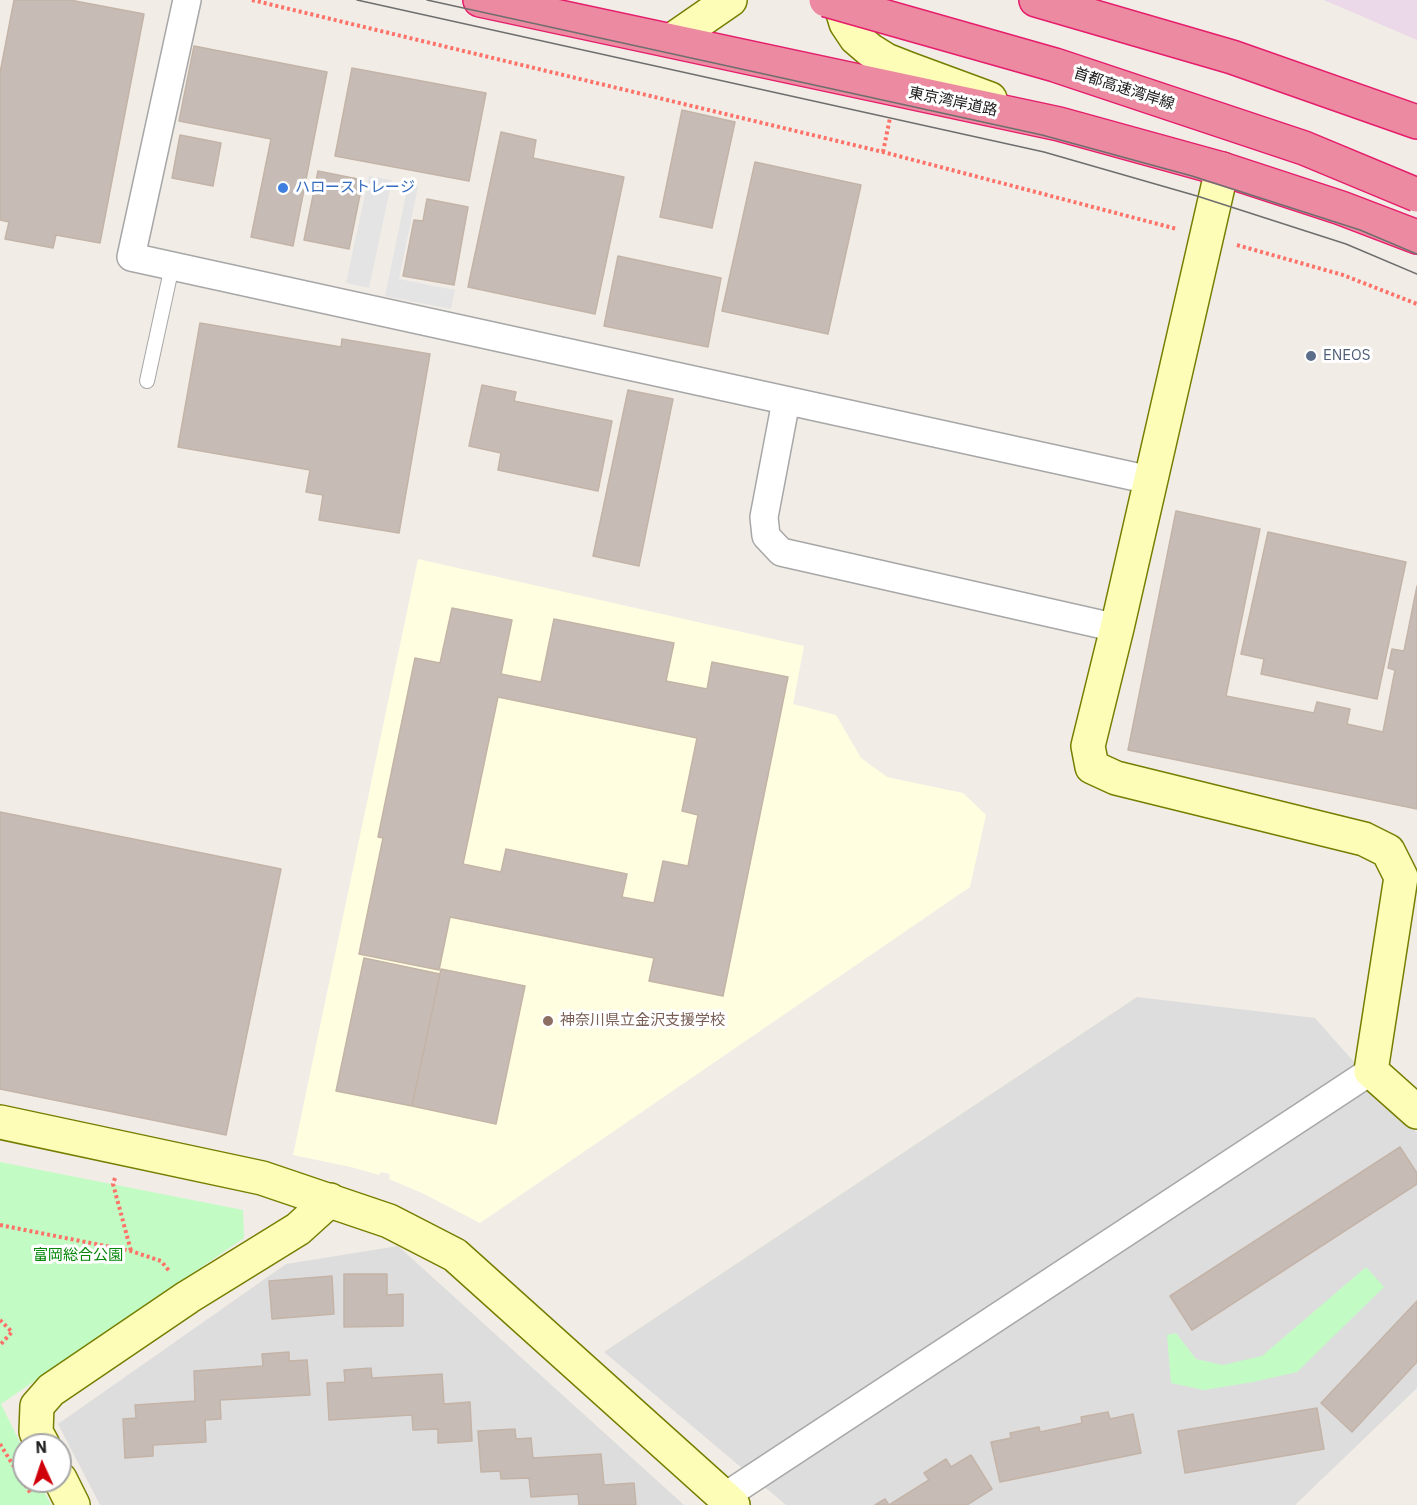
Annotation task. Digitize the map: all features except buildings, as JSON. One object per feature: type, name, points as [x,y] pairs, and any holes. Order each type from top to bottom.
[{"type":"highway","name":"東京湾岸道路","points":[[480,0],[1059,124],[1222,169],[1341,208],[1417,237]]},
{"type":"highway","name":"首都高速湾岸線","points":[[826,0],[1055,65],[1304,148],[1417,195]]},
{"type":"highway","points":[[1036,0],[1232,57],[1417,122]]},
{"type":"highway","points":[[1046,0],[1240,56],[1374,100],[1417,117]]},
{"type":"street","points":[[187,0],[130,257],[1150,480]]},
{"type":"street","points":[[672,40],[730,0]]},
{"type":"street","points":[[839,0],[846,23],[856,38],[886,60],[1059,124]]},
{"type":"street","points":[[0,1122],[262,1178],[390,1221],[455,1255],[729,1501],[1371,1071],[1401,877],[1388,851],[1364,838],[1116,778],[1092,766],[1088,746],[1222,169]]},
{"type":"street","points":[[786,401],[764,517],[766,536],[781,552],[1117,628]]},
{"type":"street","points":[[1371,1071],[1417,1112]]},
{"type":"street","points":[[37,1433],[37,1406],[51,1390],[188,1297],[298,1229],[330,1200]]},
{"type":"lane","points":[[147,381],[172,266]]},
{"type":"path","points":[[252,0],[883,152],[1343,275],[1417,304]]},
{"type":"path","points":[[122,1148],[113,1184],[131,1251]]},
{"type":"path","points":[[0,1225],[131,1251],[161,1261],[188,1297]]},
{"type":"path","points":[[0,1320],[12,1332],[0,1345]]},
{"type":"path","points":[[0,1444],[32,1495]]},
{"type":"shaded area","points":[[1324,0],[1417,0],[1417,40]]},
{"type":"shaded area","points":[[369,176],[392,180],[369,288],[346,283]]},
{"type":"shaded area","points":[[408,185],[418,187],[399,279],[455,290],[451,309],[385,296]]},
{"type":"shaded area","name":"神奈川県立金沢支援学校","points":[[418,559],[804,646],[793,704],[836,715],[861,758],[887,777],[963,793],[986,815],[970,887],[480,1223],[389,1179],[390,1174],[381,1172],[379,1175],[293,1155]]},
{"type":"shaded area","points":[[1137,997],[1315,1018],[1417,1133],[1417,1388],[1295,1505],[786,1505],[604,1352]]},
{"type":"shaded area","points":[[398,1246],[684,1505],[100,1505],[72,1451],[72,1433],[63,1433],[58,1424],[286,1264]]},
{"type":"green space","name":"富岡総合公園","points":[[0,1162],[243,1210],[244,1238],[1,1404],[15,1433],[12,1433],[12,1493],[45,1493],[51,1505],[0,1505]]},
{"type":"green space","points":[[1366,1267],[1384,1287],[1297,1372],[1204,1390],[1171,1383],[1167,1335],[1176,1333],[1196,1359],[1223,1365],[1262,1356]]},
{"type":"tram line","points":[[357,0],[1044,152],[1197,196],[1346,244],[1417,274]]},
{"type":"tram line","points":[[427,0],[1042,135],[1192,176],[1360,230],[1417,254]]},
{"type":"place","name":"ハローストレージ","points":[[283,188]]},
{"type":"place","name":"ENEOS","points":[[1311,356]]},
{"type":"place","name":"神奈川県立金沢支援学校","points":[[548,1021]]}]
